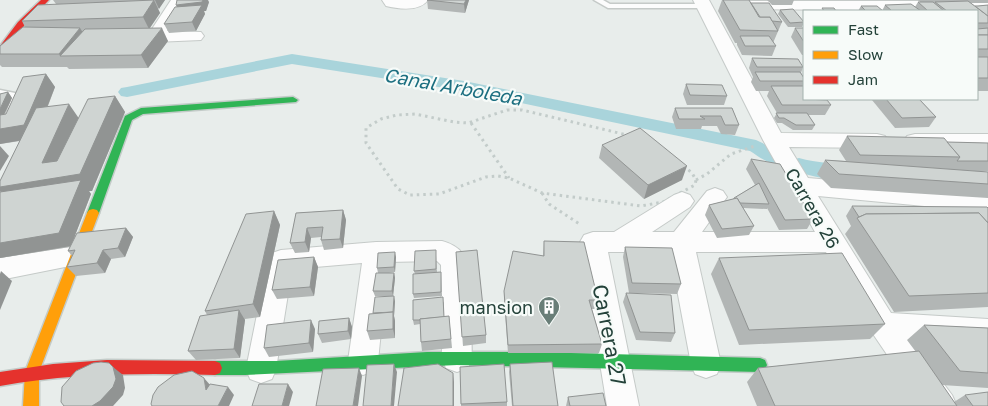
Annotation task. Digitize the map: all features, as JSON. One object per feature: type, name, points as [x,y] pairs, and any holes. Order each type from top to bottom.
[{"type":"main road","points":[[0,52],[10,38],[45,0]]},
{"type":"main road","points":[[31,406],[32,372],[107,178],[123,126],[131,115],[151,110],[292,100]]},
{"type":"main road","points":[[0,379],[32,372],[131,366],[261,369],[363,361],[457,358],[760,365]]},
{"type":"street","points":[[155,37],[179,0]]},
{"type":"street","points":[[390,0],[402,4],[420,0]]},
{"type":"street","points":[[703,3],[988,6]]},
{"type":"street","name":"Carrera 26","points":[[703,3],[743,63],[774,140],[833,242],[883,325],[941,406]]},
{"type":"street","points":[[118,37],[195,36]]},
{"type":"street","points":[[10,38],[30,38]]},
{"type":"street","points":[[774,140],[988,141]]},
{"type":"street","points":[[802,186],[988,203]]},
{"type":"street","points":[[706,364],[682,242],[715,197]]},
{"type":"street","points":[[602,249],[682,201]]},
{"type":"street","points":[[602,249],[682,242],[833,242]]},
{"type":"street","name":"Carrera 27","points":[[602,249],[614,362],[623,406]]},
{"type":"street","points":[[261,369],[281,260],[376,252],[442,251],[452,259],[455,268],[457,358]]},
{"type":"street","points":[[363,361],[376,252]]},
{"type":"street","points":[[0,269],[76,256]]},
{"type":"street","points":[[883,325],[988,332]]},
{"type":"lane","points":[[598,0],[608,6],[703,3]]},
{"type":"lane","points":[[0,94],[12,94],[16,100],[9,118],[0,123]]},
{"type":"path","points":[[696,180],[692,173],[663,148],[644,139],[522,110],[507,110],[471,123],[454,123],[429,116],[406,113],[388,116],[366,128],[366,143],[398,189],[410,195],[439,194],[486,177],[498,176],[509,178],[542,193],[640,206],[655,205],[666,201],[695,185],[696,180],[731,154],[774,140]]},
{"type":"path","points":[[471,123],[509,178]]},
{"type":"path","points":[[542,193],[549,204],[584,227],[602,249]]},
{"type":"building","points":[[154,0],[143,17],[22,21],[38,5]]},
{"type":"building","points":[[177,0],[203,0],[202,2],[176,5]]},
{"type":"building","points":[[427,0],[466,0],[464,4]]},
{"type":"building","points":[[723,0],[749,0],[759,17],[770,17],[778,31],[740,30]]},
{"type":"building","points":[[968,1],[988,16],[988,23],[978,23],[978,10],[946,10],[935,2]]},
{"type":"building","points":[[918,2],[933,2],[943,10],[927,10]]},
{"type":"building","points":[[751,3],[769,3],[782,22],[772,21],[770,17],[760,17]]},
{"type":"building","points":[[911,4],[920,10],[891,10],[885,5]]},
{"type":"building","points":[[202,5],[192,22],[164,24],[175,7]]},
{"type":"building","points":[[988,5],[988,16],[975,6],[978,6]]},
{"type":"building","points":[[861,6],[877,6],[882,10],[865,10]]},
{"type":"building","points":[[822,8],[834,8],[835,10],[823,10]]},
{"type":"building","points":[[793,9],[803,22],[790,23],[780,10]]},
{"type":"building","points":[[23,27],[80,28],[59,54],[0,54],[0,46]]},
{"type":"building","points":[[162,28],[141,55],[60,56],[85,29]]},
{"type":"building","points":[[795,28],[803,28],[803,40]]},
{"type":"building","points":[[988,28],[988,35],[978,35],[978,29]]},
{"type":"building","points":[[978,35],[988,35],[988,49],[978,49]]},
{"type":"building","points":[[740,36],[769,36],[776,46],[745,46]]},
{"type":"building","points":[[978,57],[988,57],[988,78],[978,78]]},
{"type":"building","points":[[752,58],[798,59],[803,67],[757,67]]},
{"type":"building","points":[[755,72],[800,72],[803,76],[803,81],[760,81]]},
{"type":"building","points":[[46,74],[24,125],[0,129],[0,115],[6,114],[23,77]]},
{"type":"building","points":[[686,84],[722,85],[727,96],[690,95]]},
{"type":"building","points":[[771,86],[803,86],[803,100],[827,100],[831,105],[782,105]]},
{"type":"building","points":[[8,92],[0,109],[0,94]]},
{"type":"building","points":[[115,96],[80,174],[0,187],[0,181],[36,108],[69,104],[42,163],[57,161],[88,99]]},
{"type":"building","points":[[887,100],[920,100],[936,117],[902,118]]},
{"type":"building","points":[[675,108],[732,108],[739,125],[725,125],[721,116],[700,116],[705,119],[679,119]]},
{"type":"building","points":[[776,113],[807,113],[815,125],[796,125],[784,118],[779,118]]},
{"type":"building","points":[[640,128],[687,166],[648,185],[602,145]]},
{"type":"building","points":[[847,136],[944,138],[960,157],[860,155]]},
{"type":"building","points":[[947,142],[988,143],[988,161],[957,161],[960,157]]},
{"type":"building","points":[[751,159],[780,164],[813,219],[785,220]]},
{"type":"building","points":[[825,160],[988,172],[988,184],[839,174]]},
{"type":"building","points":[[81,180],[59,233],[0,243],[0,192]]},
{"type":"building","points":[[759,183],[769,204],[740,203],[737,198],[734,199],[734,198]]},
{"type":"building","points":[[737,198],[754,226],[722,229],[709,205]]},
{"type":"building","points":[[852,206],[987,207],[988,222],[979,213],[866,214],[859,217]]},
{"type":"building","points":[[343,210],[340,239],[321,240],[323,227],[307,228],[305,242],[290,243],[296,213]]},
{"type":"building","points":[[274,211],[253,304],[205,311],[246,214]]},
{"type":"building","points":[[979,213],[988,223],[988,293],[909,296],[857,218],[866,214]]},
{"type":"building","points":[[126,228],[118,248],[103,250],[97,263],[67,267],[75,250],[68,251],[77,233]]},
{"type":"building","name":"mansion","points":[[544,241],[584,242],[598,300],[589,300],[602,344],[508,345],[504,291],[513,251],[544,256]]},
{"type":"building","points":[[625,247],[672,248],[681,284],[632,283]]},
{"type":"building","points":[[436,250],[436,269],[414,271],[415,251]]},
{"type":"building","points":[[477,250],[486,335],[462,337],[456,252]]},
{"type":"building","points":[[395,252],[394,267],[377,268],[378,253]]},
{"type":"building","points":[[842,253],[885,324],[749,330],[719,258]]},
{"type":"building","points":[[314,257],[310,287],[272,290],[278,260]]},
{"type":"building","points":[[441,272],[441,292],[413,294],[413,274]]},
{"type":"building","points":[[376,273],[394,273],[392,291],[373,291]]},
{"type":"building","points":[[626,293],[671,295],[675,333],[640,332]]},
{"type":"building","points":[[394,296],[393,312],[373,313],[375,297]]},
{"type":"building","points":[[443,297],[444,317],[413,320],[413,300]]},
{"type":"building","points":[[239,310],[234,349],[188,351],[200,316]]},
{"type":"building","points":[[393,312],[393,329],[367,331],[369,314]]},
{"type":"building","points":[[449,316],[451,339],[421,342],[420,319]]},
{"type":"building","points":[[349,318],[348,331],[318,334],[319,321]]},
{"type":"building","points":[[311,320],[309,343],[264,348],[267,325]]},
{"type":"building","points":[[924,325],[988,328],[988,373],[960,371]]},
{"type":"building","points":[[919,351],[957,406],[775,406],[758,368]]},
{"type":"building","points":[[552,362],[558,406],[513,406],[510,364]]},
{"type":"building","points":[[93,363],[109,363],[113,367],[116,379],[113,387],[100,401],[92,406],[64,406],[61,402],[62,387],[76,371]]},
{"type":"building","points":[[394,364],[391,406],[363,406],[367,365]]},
{"type":"building","points":[[438,364],[453,373],[453,406],[398,406],[404,368]]},
{"type":"building","points":[[504,364],[507,402],[461,404],[460,367]]},
{"type":"building","points":[[359,368],[353,406],[316,406],[323,369]]},
{"type":"building","points":[[192,371],[204,378],[206,390],[210,384],[228,387],[218,406],[152,406],[153,395],[158,387],[174,375]]},
{"type":"building","points":[[259,384],[288,384],[282,406],[252,406]]},
{"type":"building","points":[[988,392],[988,406],[973,406],[965,395]]},
{"type":"building","points":[[603,393],[606,406],[570,406],[568,397]]},
{"type":"waterway","name":"Canal Arboleda","points":[[127,92],[292,59],[464,86],[756,146],[776,158]]},
{"type":"waterway","name":"Canal Arboleda","points":[[799,165],[811,169],[847,173]]},
{"type":"traffic: fast","points":[[93,213],[128,118],[141,111],[293,100]]},
{"type":"traffic: fast","points":[[215,368],[276,367],[457,358],[760,365]]},
{"type":"traffic: slow","points":[[31,406],[32,372],[93,213]]},
{"type":"traffic: jam","points":[[0,52],[21,24],[45,0]]},
{"type":"traffic: jam","points":[[0,379],[80,368],[215,368]]},
{"type":"place","name":"mansion","points":[[549,326]]}]
